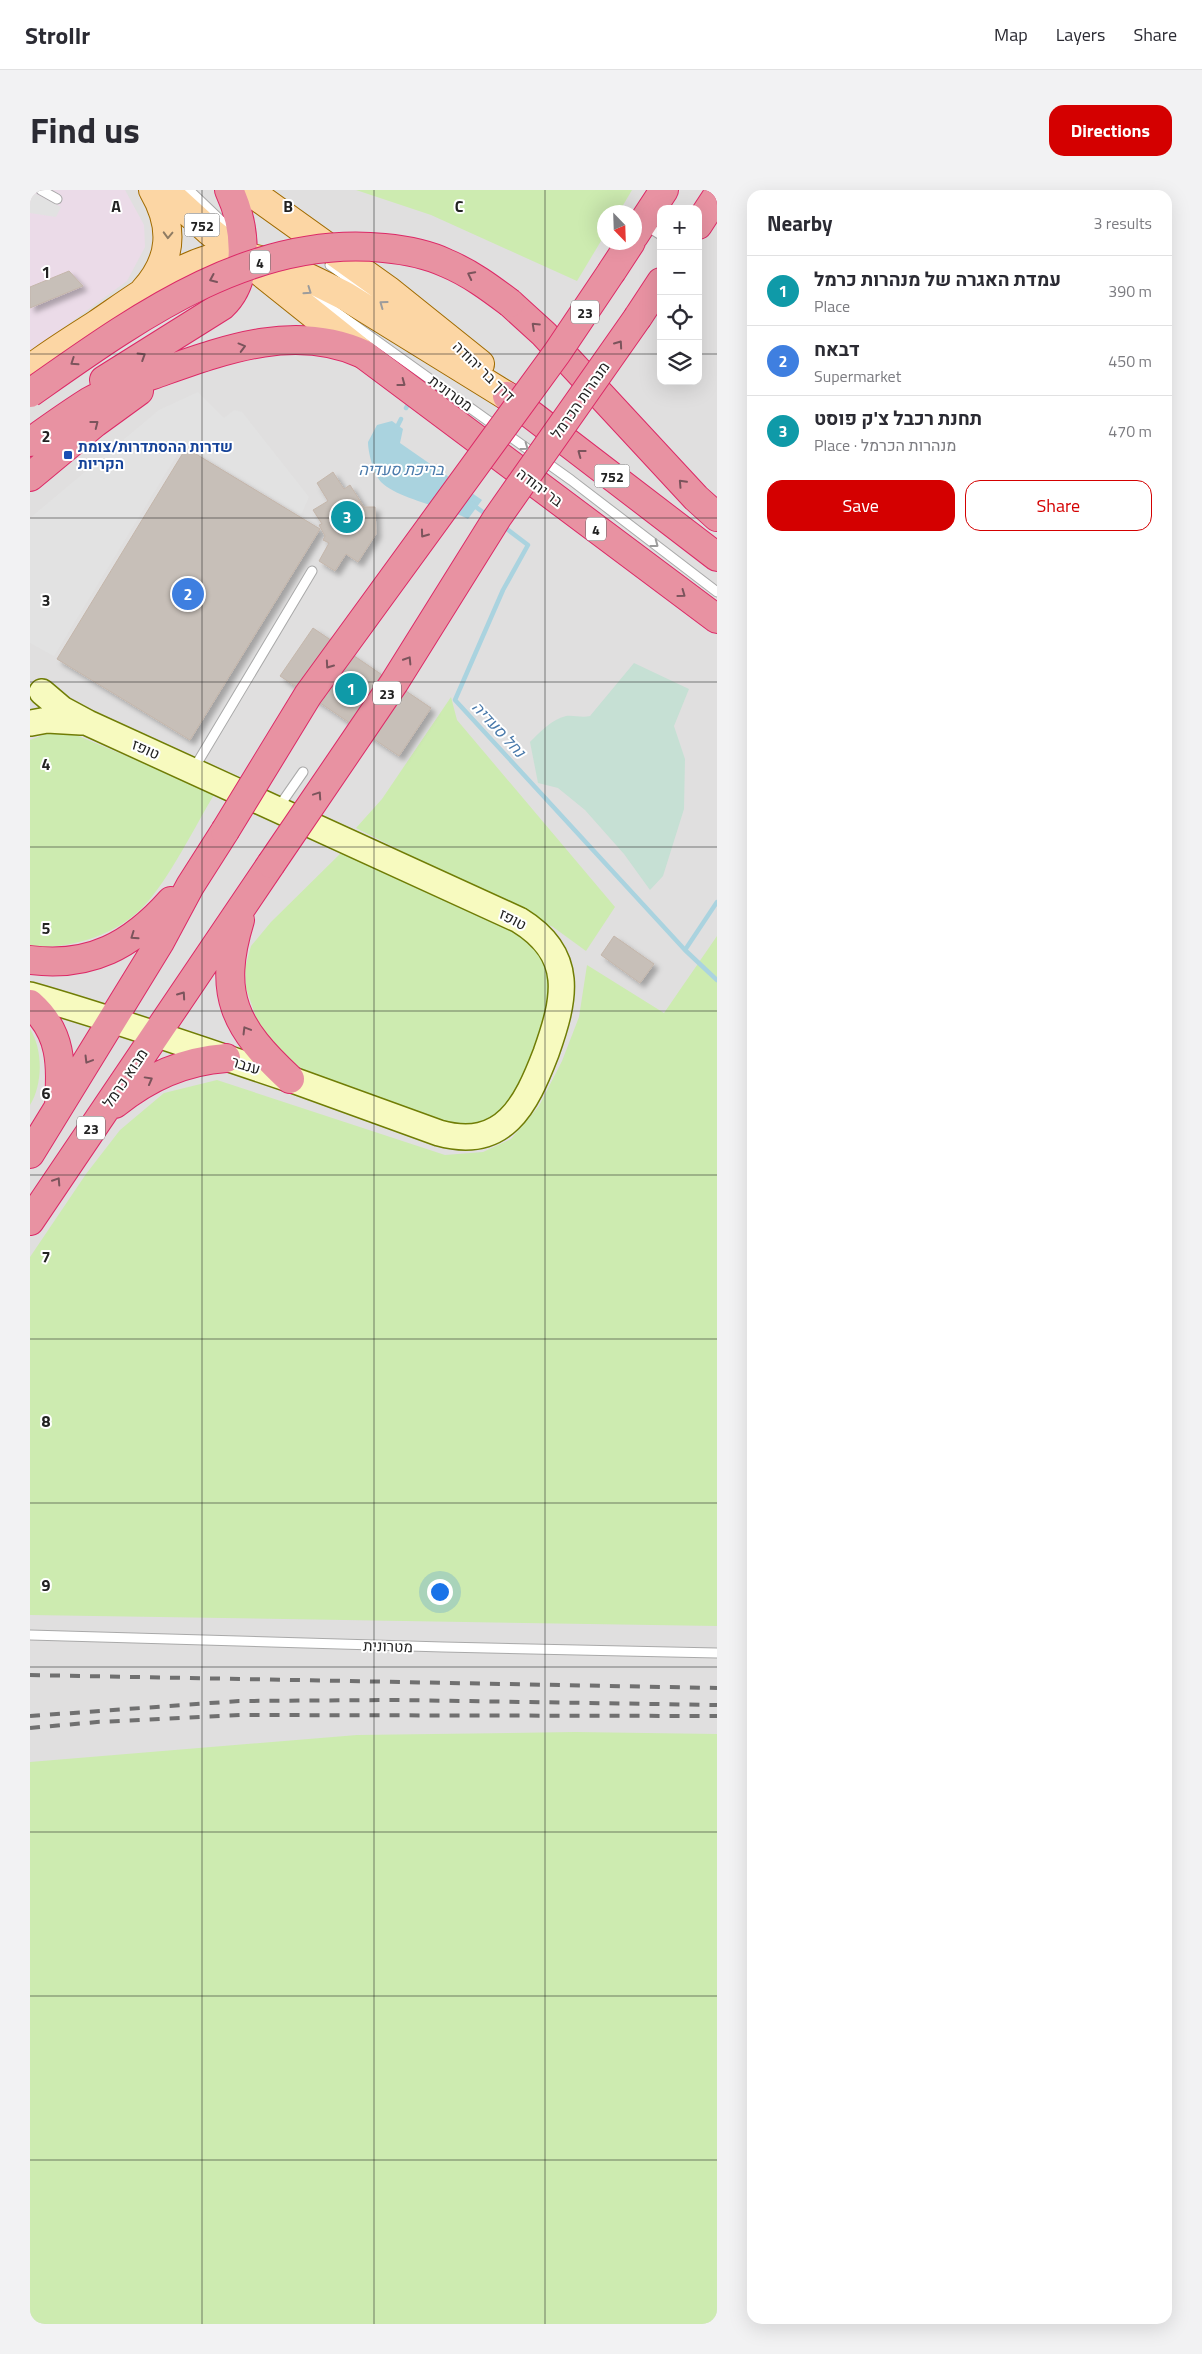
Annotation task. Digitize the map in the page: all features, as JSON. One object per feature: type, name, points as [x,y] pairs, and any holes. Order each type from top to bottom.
[{"type":"highway","name":"23","points":[[642,234],[664,190]]},
{"type":"highway","points":[[39,436],[96,386],[229,300],[237,286],[250,253],[236,209],[236,193]]},
{"type":"highway","points":[[702,218],[717,196]]},
{"type":"highway","name":"4","points":[[31,374],[131,326],[208,281],[233,270],[286,253],[335,246],[370,246],[406,250],[445,262],[462,270],[479,279],[510,303],[544,334],[696,498],[717,517]]},
{"type":"highway","name":"23","points":[[30,1154],[308,695],[557,353],[612,271],[629,250]]},
{"type":"highway","name":"מנהרות הכרמל","points":[[246,899],[394,683],[497,518],[657,288]]},
{"type":"highway","name":"4","points":[[39,436],[109,391],[195,360],[279,339],[335,343],[363,354]]},
{"type":"highway","name":"בר יהודה","points":[[363,354],[717,619]]},
{"type":"highway","points":[[30,476],[121,404],[164,375],[195,360]]},
{"type":"highway","name":"דרך בר יהודה","points":[[507,396],[717,557]]},
{"type":"highway","points":[[30,960],[50,963],[78,961],[129,940],[152,923],[204,864]]},
{"type":"highway","points":[[246,899],[232,948],[230,976],[234,1007],[245,1031],[255,1044],[290,1079]]},
{"type":"highway","name":"23","points":[[154,1034],[246,899]]},
{"type":"highway","points":[[30,1004],[40,1013],[54,1035],[61,1070],[59,1108]]},
{"type":"highway","name":"מבוא כרמל","points":[[30,1222],[154,1034]]},
{"type":"highway","points":[[97,1120],[134,1088],[154,1077],[193,1062],[226,1058]]},
{"type":"main road","points":[[140,295],[155,276],[168,242],[166,218],[152,190]]},
{"type":"main road","name":"752","points":[[164,190],[208,230],[250,253],[363,354]]},
{"type":"main road","name":"דרך בר יהודה","points":[[236,193],[389,291],[475,360],[507,396]]},
{"type":"main road","points":[[31,374],[140,295],[201,261],[250,253],[345,296],[507,396]]},
{"type":"street","points":[[36,685],[62,709],[88,723]]},
{"type":"street","points":[[30,723],[42,710],[36,685]]},
{"type":"street","points":[[30,723],[67,720],[88,723]]},
{"type":"street","name":"טופז","points":[[88,723],[519,920],[539,935],[555,955],[563,982],[560,1012],[528,1097],[514,1115],[504,1124],[490,1132],[461,1137],[450,1136],[422,1128],[290,1079]]},
{"type":"street","name":"ענבר","points":[[30,995],[113,1018],[154,1034],[290,1079]]},
{"type":"lane","points":[[41,190],[57,198]]},
{"type":"lane","name":"מטרונית","points":[[190,190],[250,253],[457,397],[571,480],[717,592]]},
{"type":"lane","points":[[299,242],[387,307]]},
{"type":"lane","name":"מטרונית","points":[[411,325],[507,396]]},
{"type":"lane","points":[[193,770],[312,571]]},
{"type":"lane","points":[[278,809],[303,772]]},
{"type":"lane","name":"מטרונית","points":[[30,1635],[717,1653]]},
{"type":"lane","name":"מטרונית","points":[[30,1640],[59,1636]]},
{"type":"shaded area","points":[[30,190],[717,190],[717,2324],[30,2324]]},
{"type":"shaded area","points":[[30,190],[125,190],[144,225],[145,247],[127,281],[30,352]]},
{"type":"shaded area","points":[[30,191],[61,207],[56,217],[30,213]]},
{"type":"shaded area","points":[[198,392],[224,418],[234,410],[242,412],[309,497],[301,515],[183,445],[54,656],[30,643],[30,518],[159,410]]},
{"type":"green space","points":[[356,190],[632,190],[623,205],[597,205],[597,248],[577,281],[431,215]]},
{"type":"green space","points":[[634,663],[689,689],[674,726],[685,759],[684,809],[663,876],[650,890],[624,854],[585,810],[558,788],[538,783],[530,742],[555,720],[566,716],[590,716]]},
{"type":"green space","points":[[451,697],[457,720],[615,907],[586,951],[553,927],[356,828],[382,799]]},
{"type":"green space","points":[[54,731],[76,735],[215,793],[153,896],[132,917],[119,926],[91,939],[61,946],[30,947],[30,740]]},
{"type":"green space","points":[[344,850],[514,929],[532,942],[550,972],[550,1010],[513,1102],[486,1123],[461,1127],[294,1070],[260,1029],[246,988],[245,968],[251,946],[271,922]]},
{"type":"green space","points":[[717,936],[717,1626],[30,1615],[30,1257],[86,1174],[120,1130],[164,1093],[217,1080],[445,1155],[483,1152],[511,1139],[539,1106],[562,1061],[579,1017],[587,965],[664,1013]]},
{"type":"green space","points":[[30,1029],[37,1046],[40,1067],[37,1087],[30,1105]]},
{"type":"green space","points":[[575,1732],[717,1734],[717,2324],[30,2324],[30,1762],[357,1735]]},
{"type":"water","name":"בריכת סעדיה","points":[[392,421],[403,429],[400,443],[482,500],[468,519],[410,498],[381,482],[372,463],[368,442],[377,425]]},
{"type":"building","points":[[69,271],[83,286],[30,308],[30,287]]},
{"type":"building","points":[[186,448],[320,529],[190,740],[57,659]]},
{"type":"building","points":[[333,472],[344,489],[350,485],[364,507],[375,507],[376,534],[358,562],[346,554],[335,571],[319,561],[329,543],[323,540],[325,536],[319,525],[322,524],[313,510],[328,501],[317,483]]},
{"type":"building","points":[[313,628],[431,708],[399,756],[280,676]]},
{"type":"building","points":[[614,936],[654,964],[640,983],[601,955]]},
{"type":"waterway","name":"נחל סעדיה","points":[[406,408],[409,403]]},
{"type":"waterway","name":"נחל סעדיה","points":[[396,429],[401,419]]},
{"type":"waterway","name":"נחל סעדיה","points":[[472,504],[488,516]]},
{"type":"waterway","name":"נחל סעדיה","points":[[503,526],[528,545],[503,590],[455,700],[685,950],[717,980]]},
{"type":"waterway","points":[[685,950],[717,902]]},
{"type":"railway","points":[[30,1675],[717,1688]]},
{"type":"railway","points":[[30,1716],[239,1701],[399,1700],[717,1705]]},
{"type":"railway","points":[[30,1728],[97,1722],[240,1715],[717,1716]]},
{"type":"place","name":"שדרות ההסתדרות/צומת הקריות","points":[[68,455]]},
{"type":"place","name":"תחנת רכבל צ'ק פוסט","points":[[347,517]]},
{"type":"place","name":"דבאח","points":[[188,594]]},
{"type":"place","name":"עמדת האגרה של מנהרות כרמל","points":[[351,689]]}]
